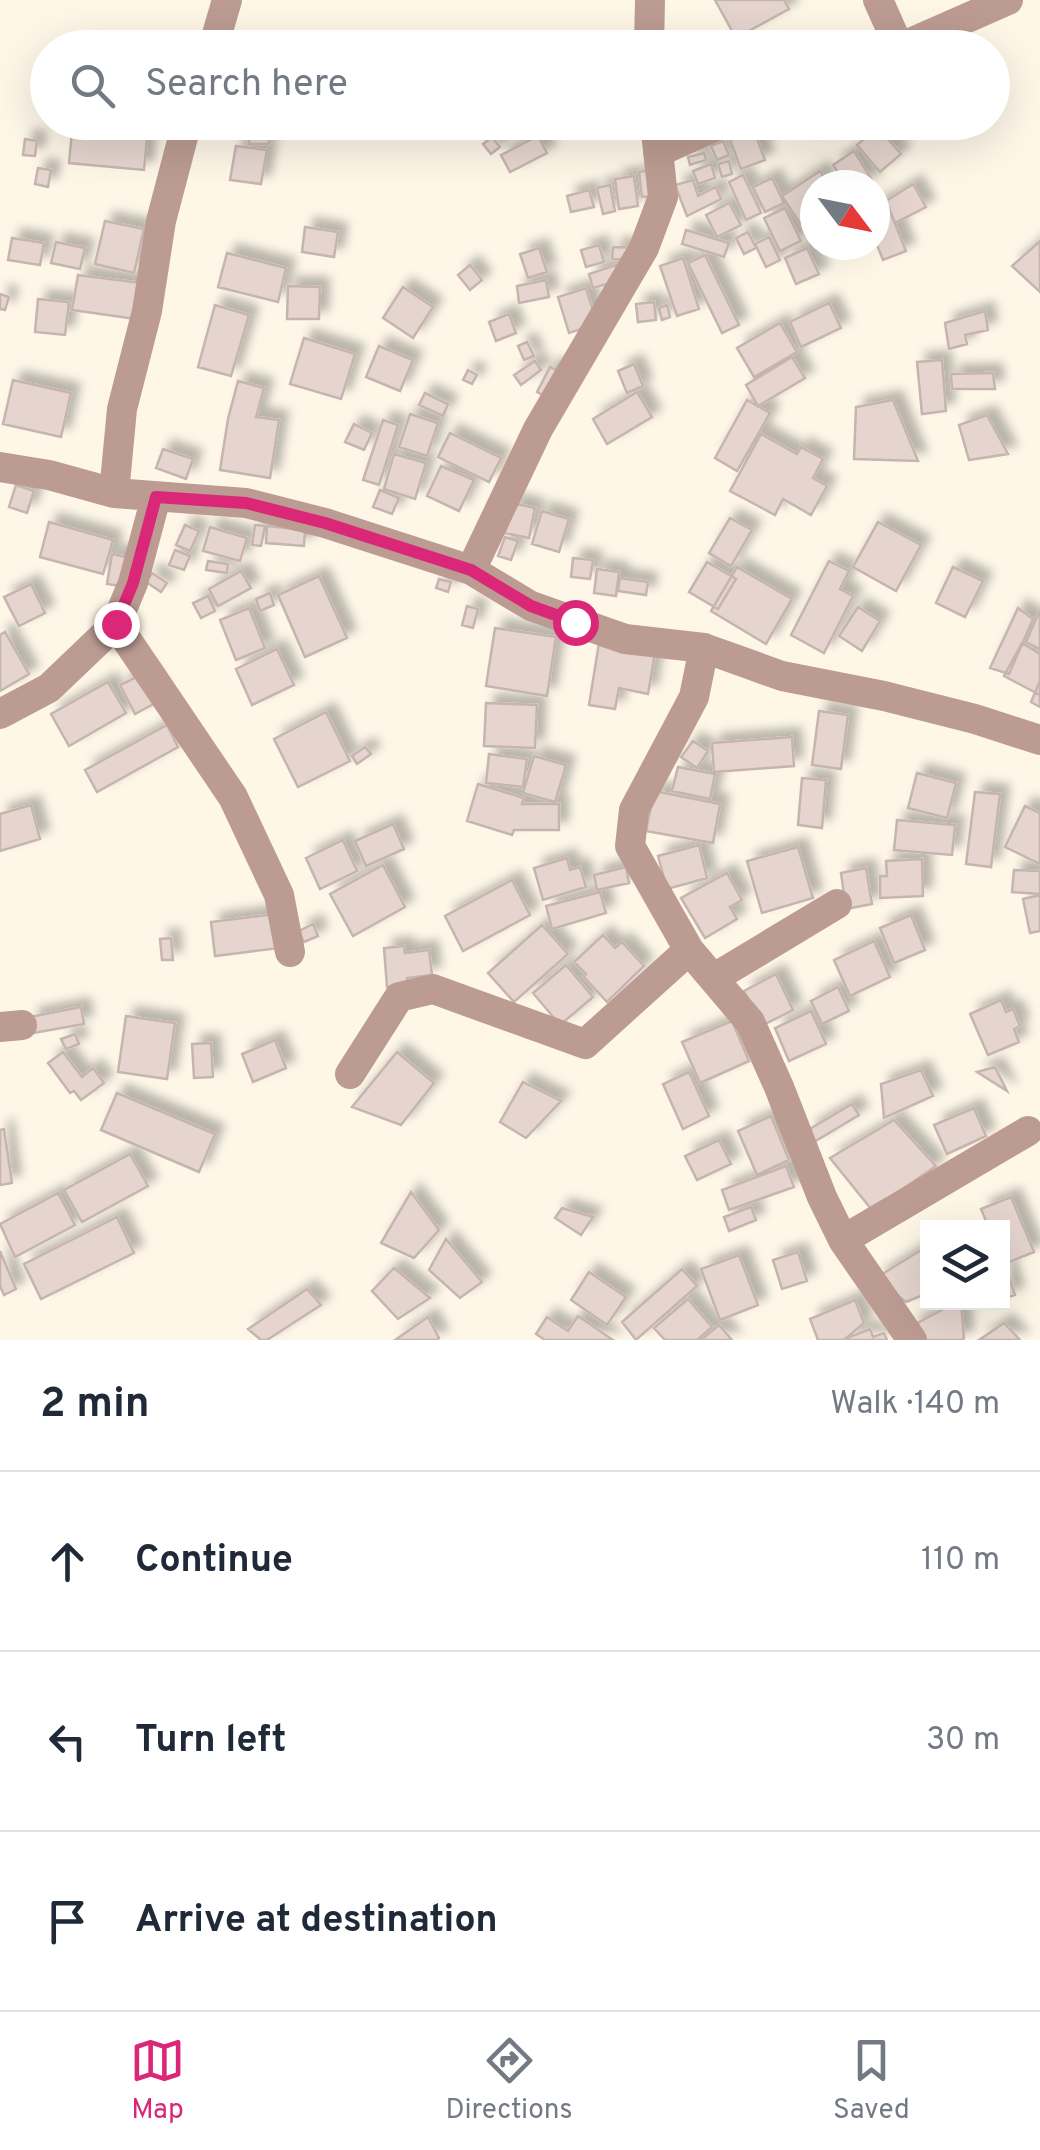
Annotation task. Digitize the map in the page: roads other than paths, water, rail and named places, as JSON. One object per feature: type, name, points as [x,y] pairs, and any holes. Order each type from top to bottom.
[{"type":"street","points":[[219,30],[227,0]]},
{"type":"street","points":[[649,30],[650,0]]},
{"type":"street","points":[[878,0],[891,30]]},
{"type":"street","points":[[938,30],[1008,0]]},
{"type":"street","points":[[114,493],[122,409],[144,326],[162,221],[182,140]]},
{"type":"street","points":[[471,570],[538,428],[644,248],[662,197],[657,140]]},
{"type":"street","points":[[0,467],[114,493],[246,503],[325,523],[471,570],[531,606],[625,639],[704,648],[782,676],[884,696],[1040,740]]},
{"type":"street","points":[[0,714],[49,688],[116,624],[133,583],[156,497]]},
{"type":"street","points":[[116,624],[233,797],[280,895],[290,952]]},
{"type":"street","points":[[704,648],[694,698],[634,810],[630,846],[690,950],[750,1022],[843,1240],[912,1340]]},
{"type":"street","points":[[714,978],[837,904]]},
{"type":"street","points":[[350,1074],[400,997],[433,989],[584,1044],[690,950]]},
{"type":"street","points":[[843,1240],[1028,1131]]}]
